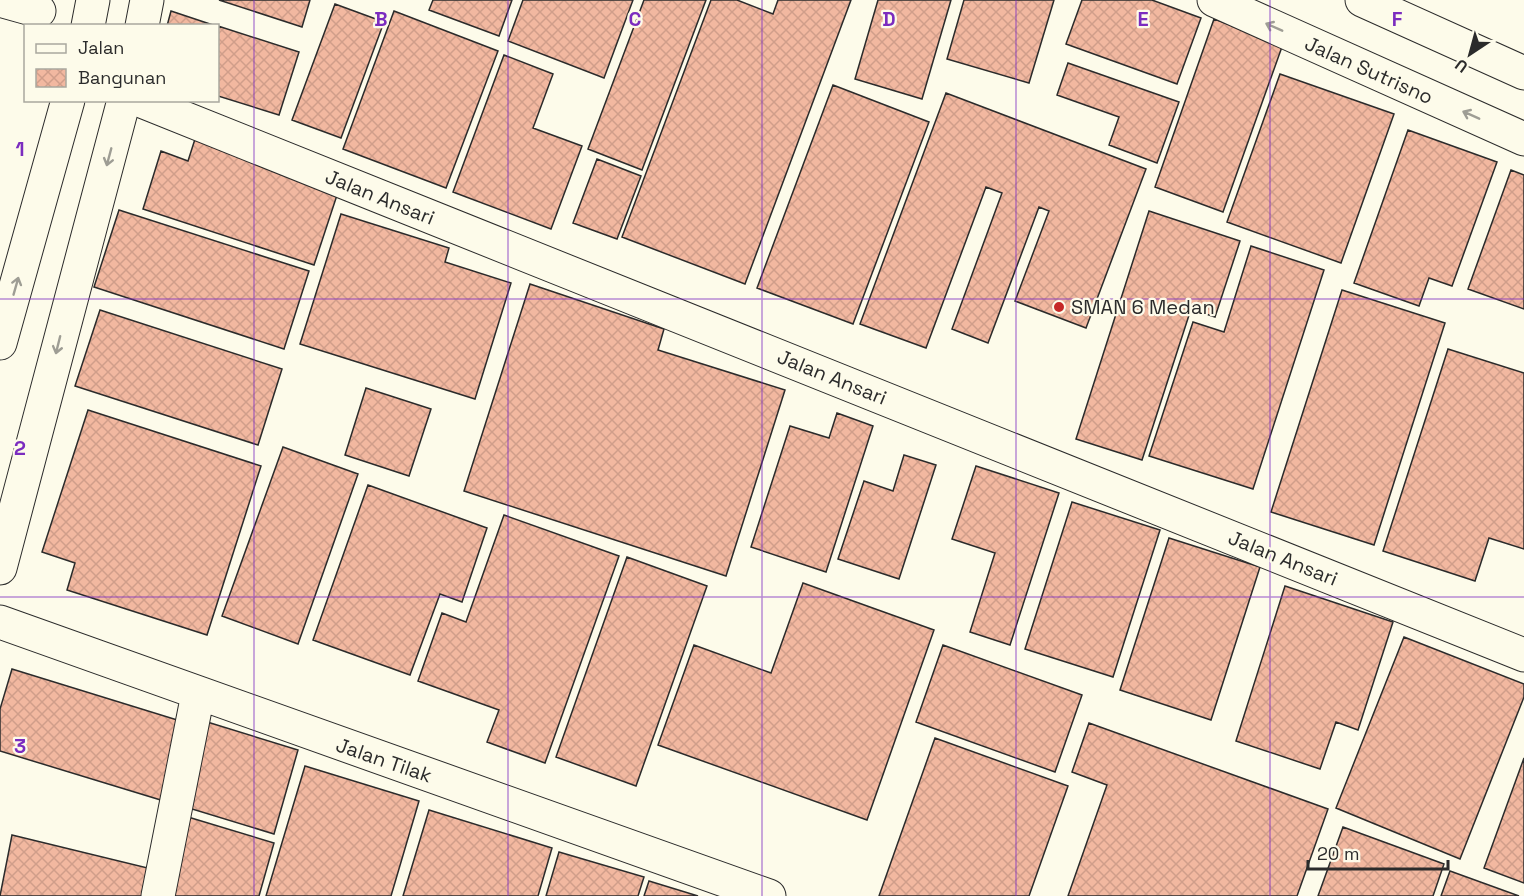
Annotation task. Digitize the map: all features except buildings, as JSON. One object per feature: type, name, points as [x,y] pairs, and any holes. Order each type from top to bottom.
[{"type":"street","points":[[0,0],[39,11]]},
{"type":"street","points":[[88,24],[93,0]]},
{"type":"street","points":[[142,24],[147,0]]},
{"type":"street","name":"Jalan Sutrisno","points":[[1214,0],[1524,139]]},
{"type":"street","points":[[1362,0],[1395,6],[1524,73]]},
{"type":"street","points":[[0,343],[67,102]]},
{"type":"street","points":[[0,568],[5,529],[123,102]]},
{"type":"street","name":"Jalan Ansari","points":[[144,102],[1524,655]]},
{"type":"street","name":"Jalan Tilak","points":[[0,622],[769,896]]},
{"type":"street","points":[[158,896],[198,694]]},
{"type":"place","name":"SMAN 6 Medan","points":[[1059,307]]}]
